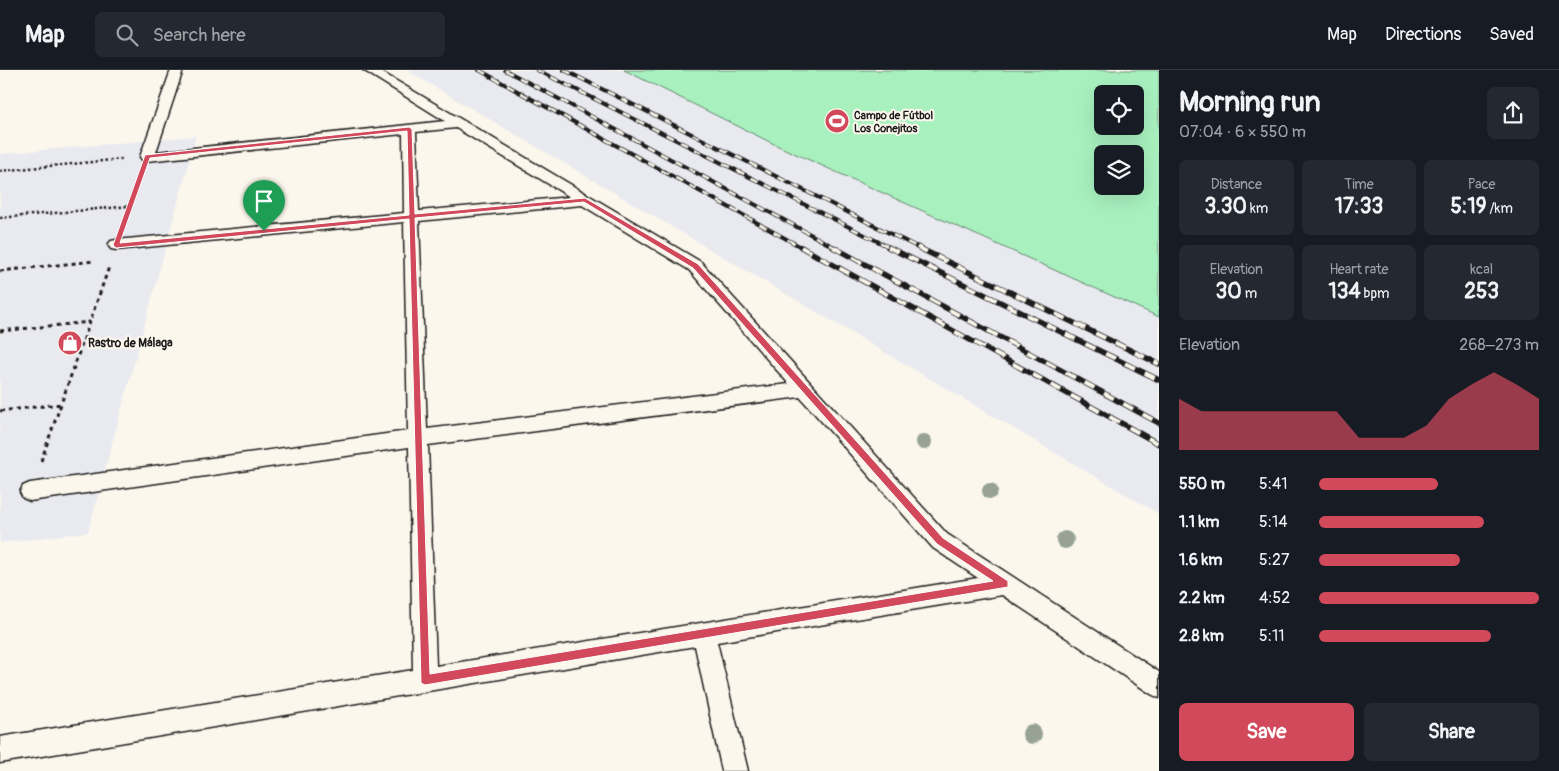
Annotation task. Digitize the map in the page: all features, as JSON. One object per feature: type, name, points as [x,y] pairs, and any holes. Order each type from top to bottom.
[{"type":"lane","points":[[177,70],[147,157],[458,124]]},
{"type":"lane","points":[[369,70],[695,266],[940,541],[1159,686]]},
{"type":"lane","points":[[409,129],[425,680]]},
{"type":"lane","points":[[116,245],[585,200]]},
{"type":"lane","points":[[30,492],[418,438],[804,389]]},
{"type":"lane","points":[[0,750],[1005,584]]},
{"type":"lane","points":[[704,634],[735,771]]},
{"type":"path","points":[[0,170],[147,157],[30,492]]},
{"type":"path","points":[[0,218],[130,206]]},
{"type":"path","points":[[0,271],[111,260]]},
{"type":"path","points":[[0,331],[90,322]]},
{"type":"path","points":[[0,411],[61,404]]},
{"type":"shaded area","points":[[406,70],[624,70],[776,145],[1159,317],[1159,514]]},
{"type":"shaded area","name":"Rastro de Málaga","points":[[196,136],[88,532],[0,543],[0,154]]},
{"type":"green space","points":[[624,70],[1159,70],[1159,317],[776,145]]},
{"type":"railway","points":[[479,70],[803,248]]},
{"type":"railway","points":[[505,70],[836,248]]},
{"type":"railway","points":[[537,70],[891,248]]},
{"type":"railway","points":[[564,70],[917,247]]},
{"type":"railway","points":[[801,247],[1159,444]]},
{"type":"railway","points":[[833,247],[1159,423]]},
{"type":"railway","points":[[888,247],[1159,380]]},
{"type":"railway","points":[[917,247],[1159,364]]},
{"type":"place","name":"Campo de Fútbol Los Conejitos","points":[[837,121]]},
{"type":"place","name":"Rastro de Málaga","points":[[70,343]]},
{"type":"route","points":[[264,231],[116,245],[147,157],[409,129],[412,217],[425,680],[1005,584],[940,541],[695,266],[585,200],[412,217],[264,231]]}]
